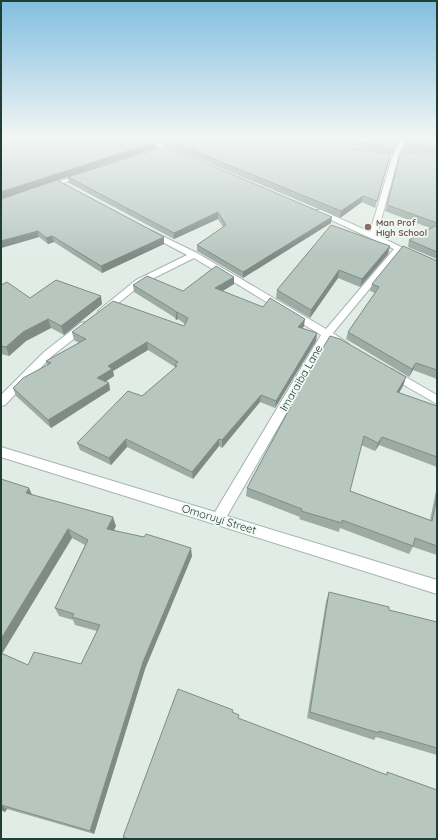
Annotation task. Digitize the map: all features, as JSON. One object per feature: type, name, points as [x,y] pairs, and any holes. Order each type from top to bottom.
[{"type":"street","points":[[37,190],[74,178]]},
{"type":"street","points":[[373,235],[387,178]]},
{"type":"street","points":[[59,183],[73,190]]},
{"type":"street","points":[[308,208],[373,235],[411,253]]},
{"type":"street","points":[[141,227],[194,255],[353,349]]},
{"type":"street","name":"Imaraiba Lane","points":[[218,519],[327,334],[399,248]]},
{"type":"street","points":[[1,402],[48,354],[139,282],[194,255]]},
{"type":"street","points":[[385,369],[437,400]]},
{"type":"street","name":"Omoruyi Street","points":[[1,452],[437,587]]},
{"type":"building","points":[[1,178],[44,178],[1,192]]},
{"type":"building","points":[[70,178],[241,178],[332,217],[243,272],[197,245],[226,225],[218,212],[174,233]]},
{"type":"building","points":[[261,178],[383,178],[377,201],[363,196],[341,211]]},
{"type":"building","points":[[394,178],[437,178],[437,223],[387,205]]},
{"type":"building","points":[[57,180],[164,237],[101,266],[52,236],[46,238],[38,231],[1,241],[1,199]]},
{"type":"building","points":[[331,225],[390,246],[362,279],[339,270],[311,310],[277,290]]},
{"type":"building","points":[[437,225],[437,252],[409,240]]},
{"type":"building","points":[[403,246],[437,261],[437,370],[416,363],[412,369],[348,332],[379,287],[372,284]]},
{"type":"building","points":[[216,266],[234,277],[215,288],[263,307],[270,298],[305,319],[298,327],[317,333],[276,401],[261,395],[222,440],[219,439],[192,472],[126,439],[109,458],[77,443],[128,391],[142,396],[177,366],[175,365],[178,362],[147,342],[108,366],[112,369],[97,378],[109,383],[48,420],[13,388],[23,378],[51,363],[46,361],[86,339],[72,332],[113,301],[184,326],[188,318],[133,285],[147,276],[183,291]]},
{"type":"building","points":[[56,280],[101,296],[61,326],[48,319],[23,332],[6,347],[1,346],[1,285],[7,282],[30,298]]},
{"type":"building","points":[[330,336],[340,339],[406,377],[397,392],[437,406],[437,457],[382,437],[378,443],[364,436],[350,491],[432,521],[437,497],[437,546],[415,538],[413,546],[342,520],[342,523],[301,511],[302,509],[247,488],[291,406],[289,405]]},
{"type":"building","points":[[1,479],[29,488],[26,493],[113,517],[107,529],[144,537],[146,534],[191,548],[143,662],[90,831],[1,805],[1,653],[28,665],[34,652],[81,664],[100,625],[72,617],[74,614],[55,608],[88,540],[68,529],[1,639]]},
{"type":"building","points":[[329,592],[389,607],[389,610],[437,622],[437,748],[379,731],[379,733],[310,712]]},
{"type":"building","points":[[178,689],[233,710],[232,712],[239,715],[238,718],[387,775],[387,772],[437,790],[437,839],[128,839],[123,837]]},
{"type":"place","name":"Man Prof High School","points":[[368,227]]}]
